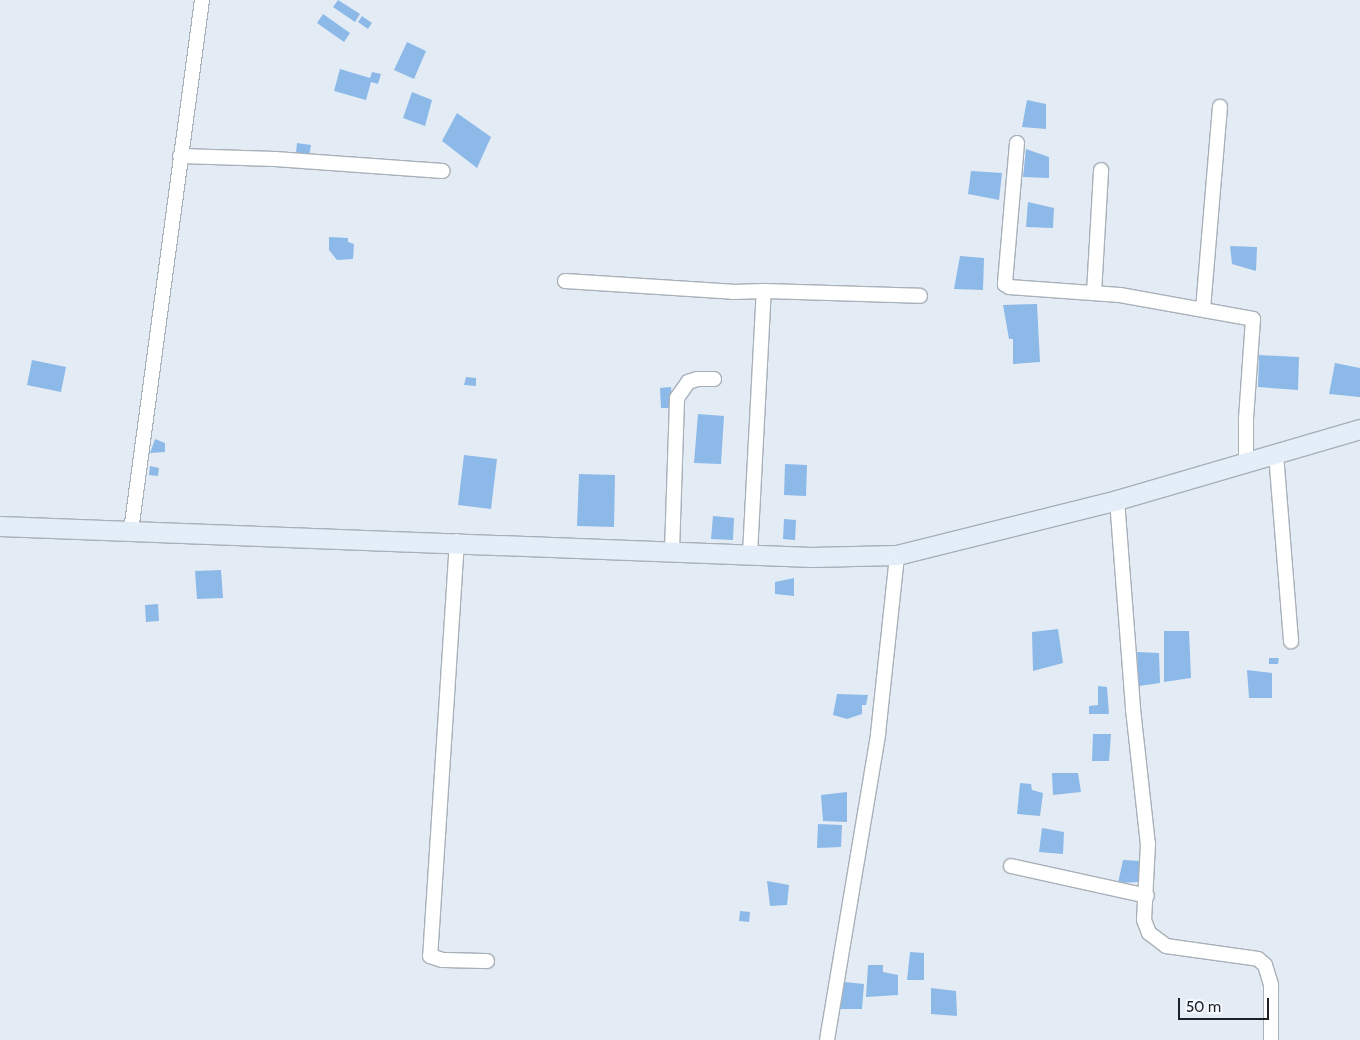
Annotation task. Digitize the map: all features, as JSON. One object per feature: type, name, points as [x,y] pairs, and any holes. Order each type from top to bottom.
[{"type":"street","points":[[131,531],[202,0]]},
{"type":"street","points":[[1203,309],[1220,107]]},
{"type":"street","points":[[1017,144],[1005,284],[1009,287],[1094,293],[1247,317],[1254,323],[1246,418],[1246,463]]},
{"type":"street","points":[[180,156],[275,159],[443,171]]},
{"type":"street","points":[[1094,293],[1102,170]]},
{"type":"street","points":[[564,281],[733,292],[764,291],[920,296]]},
{"type":"street","points":[[750,554],[764,291]]},
{"type":"street","points":[[672,551],[677,398],[688,382],[697,379],[714,379]]},
{"type":"street","points":[[0,526],[457,541],[750,554],[896,555],[1117,500],[1360,430]]},
{"type":"street","points":[[1276,454],[1291,641]]},
{"type":"street","points":[[1117,500],[1133,709],[1148,844],[1147,896],[1144,920],[1149,933],[1166,946],[1258,959],[1265,965],[1271,986],[1271,1040]]},
{"type":"street","points":[[457,541],[430,956],[442,960],[487,961]]},
{"type":"street","points":[[827,1040],[878,734],[896,555]]},
{"type":"street","points":[[1011,866],[1147,896]]},
{"type":"building","points":[[338,0],[360,14],[355,22],[333,7]]},
{"type":"building","points":[[323,14],[350,33],[344,42],[317,23]]},
{"type":"building","points":[[362,16],[372,23],[368,29],[358,22]]},
{"type":"building","points":[[407,42],[426,51],[414,79],[394,70]]},
{"type":"building","points":[[340,69],[370,78],[372,72],[381,74],[378,84],[371,82],[366,100],[334,91]]},
{"type":"building","points":[[412,92],[432,100],[425,126],[403,118]]},
{"type":"building","points":[[1027,100],[1046,104],[1046,129],[1022,127]]},
{"type":"building","points":[[457,113],[491,137],[477,168],[442,141]]},
{"type":"building","points":[[297,143],[311,145],[309,157],[295,162]]},
{"type":"building","points":[[1026,149],[1049,157],[1049,178],[1023,177]]},
{"type":"building","points":[[971,171],[1002,173],[999,200],[968,194]]},
{"type":"building","points":[[1028,202],[1054,208],[1053,228],[1026,227]]},
{"type":"building","points":[[329,237],[348,238],[348,242],[354,244],[353,259],[337,260],[329,250]]},
{"type":"building","points":[[1230,246],[1257,247],[1256,271],[1232,264]]},
{"type":"building","points":[[960,256],[984,258],[983,290],[954,289]]},
{"type":"building","points":[[1037,304],[1040,362],[1013,364],[1013,339],[1009,339],[1003,305]]},
{"type":"building","points":[[1259,355],[1299,357],[1298,390],[1258,387]]},
{"type":"building","points":[[32,360],[66,367],[61,392],[27,385]]},
{"type":"building","points":[[1335,363],[1360,368],[1360,397],[1329,394]]},
{"type":"building","points":[[466,377],[476,378],[476,386],[464,385]]},
{"type":"building","points":[[671,387],[673,408],[661,408],[660,388]]},
{"type":"building","points":[[698,414],[724,416],[721,464],[694,463]]},
{"type":"building","points":[[155,439],[165,443],[165,452],[150,453]]},
{"type":"building","points":[[464,455],[497,459],[491,509],[458,505]]},
{"type":"building","points":[[785,464],[807,465],[806,496],[784,495]]},
{"type":"building","points":[[150,466],[159,468],[158,476],[149,475]]},
{"type":"building","points":[[579,474],[615,475],[614,527],[577,526]]},
{"type":"building","points":[[713,516],[734,518],[733,540],[711,539]]},
{"type":"building","points":[[784,519],[796,520],[795,540],[783,539]]},
{"type":"building","points":[[221,570],[223,598],[197,599],[195,571]]},
{"type":"building","points":[[794,578],[794,596],[775,594],[775,582]]},
{"type":"building","points":[[158,604],[159,621],[146,622],[145,605]]},
{"type":"building","points":[[1058,629],[1063,663],[1033,671],[1032,632]]},
{"type":"building","points":[[1164,631],[1189,631],[1191,678],[1164,682]]},
{"type":"building","points":[[1137,652],[1159,653],[1160,683],[1139,686]]},
{"type":"building","points":[[1269,658],[1279,658],[1278,664],[1269,664]]},
{"type":"building","points":[[1247,670],[1272,673],[1272,698],[1249,698]]},
{"type":"building","points":[[1098,686],[1107,687],[1109,714],[1089,714],[1089,706],[1098,705]]},
{"type":"building","points":[[837,694],[868,695],[866,705],[862,705],[862,714],[847,719],[833,715]]},
{"type":"building","points":[[1093,734],[1111,734],[1109,761],[1092,761]]},
{"type":"building","points":[[1052,773],[1078,773],[1081,792],[1053,795]]},
{"type":"building","points":[[1020,783],[1031,784],[1032,790],[1043,793],[1040,816],[1017,814]]},
{"type":"building","points":[[847,792],[847,822],[823,821],[821,795]]},
{"type":"building","points":[[818,824],[842,825],[841,847],[817,848]]},
{"type":"building","points":[[1042,828],[1064,832],[1063,854],[1039,852]]},
{"type":"building","points":[[1123,860],[1141,861],[1139,882],[1118,883]]},
{"type":"building","points":[[767,881],[789,885],[787,905],[770,906]]},
{"type":"building","points":[[740,911],[750,912],[749,922],[739,921]]},
{"type":"building","points":[[910,952],[924,953],[924,980],[907,980]]},
{"type":"building","points":[[868,965],[883,965],[883,972],[898,975],[898,995],[866,997]]},
{"type":"building","points":[[844,982],[864,984],[862,1009],[838,1009]]},
{"type":"building","points":[[931,988],[956,991],[957,1016],[931,1014]]}]
